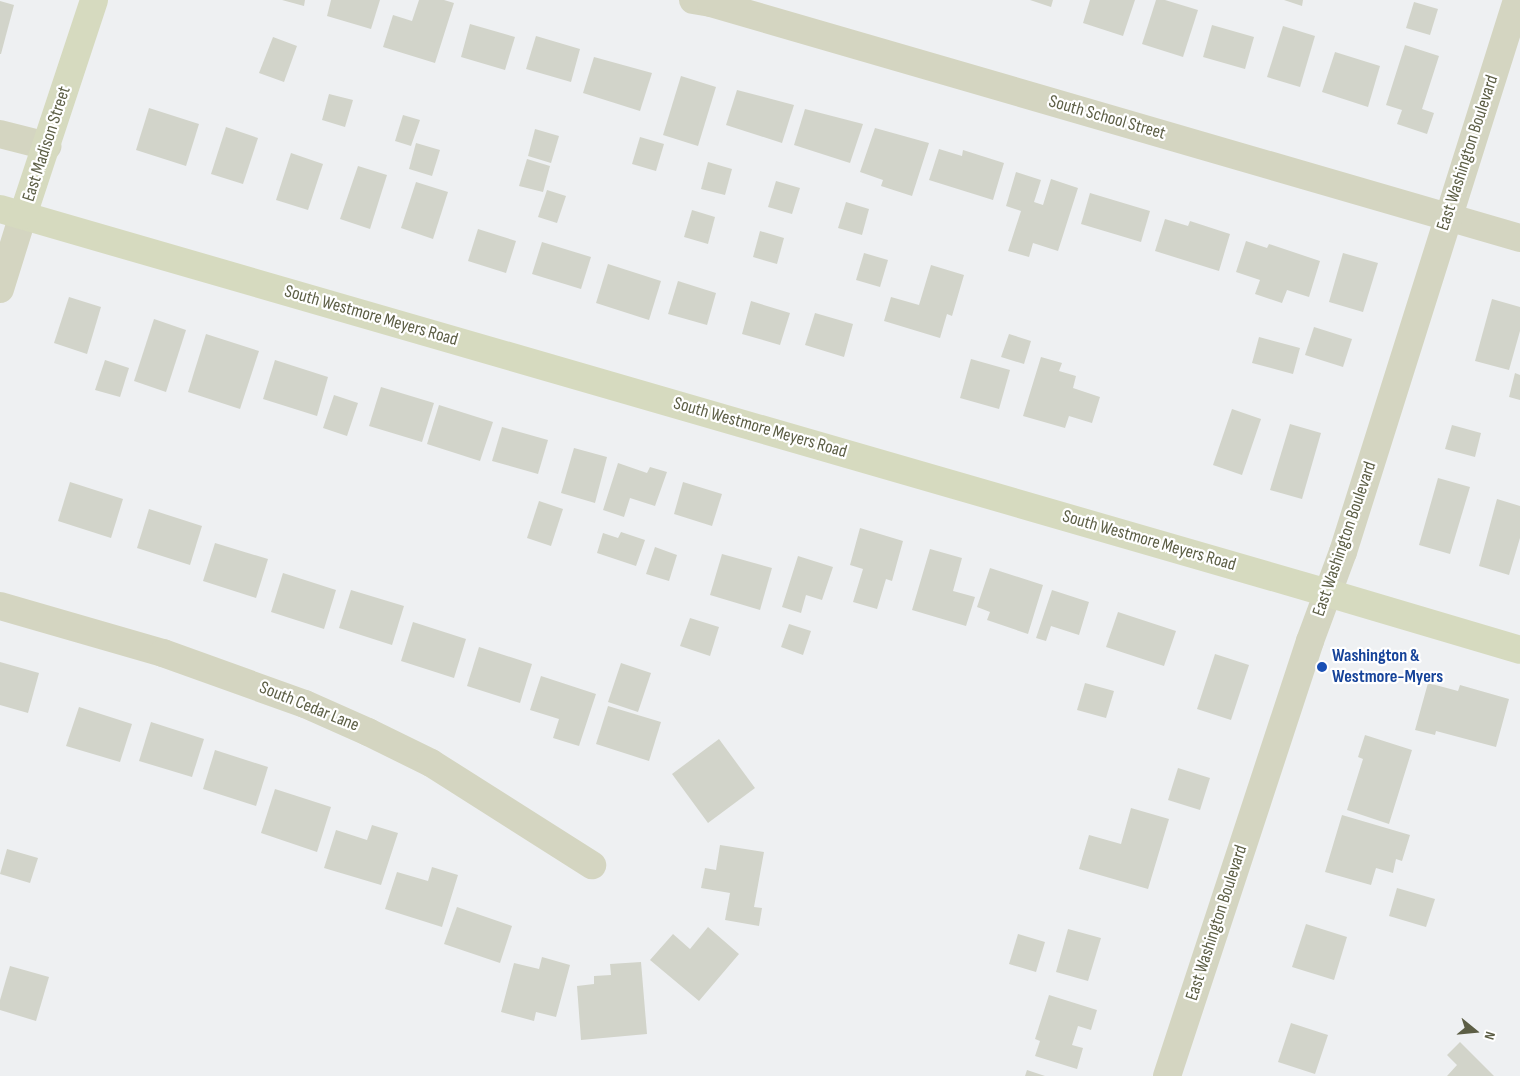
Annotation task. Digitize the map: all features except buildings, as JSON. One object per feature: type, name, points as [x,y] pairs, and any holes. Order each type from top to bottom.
[{"type":"street","name":"East Madison Street","points":[[0,289],[12,212],[47,146],[94,0]]},
{"type":"street","name":"South School Street","points":[[693,0],[711,3],[1520,238]]},
{"type":"street","name":"East Washington Boulevard","points":[[1167,1076],[1310,641],[1343,552],[1447,217],[1517,0]]},
{"type":"street","points":[[0,134],[47,146]]},
{"type":"street","name":"South Westmore Meyers Road","points":[[12,212],[1328,592],[1520,650]]},
{"type":"street","name":"South Cedar Lane","points":[[0,606],[172,656],[305,704],[431,763],[592,865]]},
{"type":"place","name":"Washington & Westmore-Myers","points":[[1322,667]]}]
